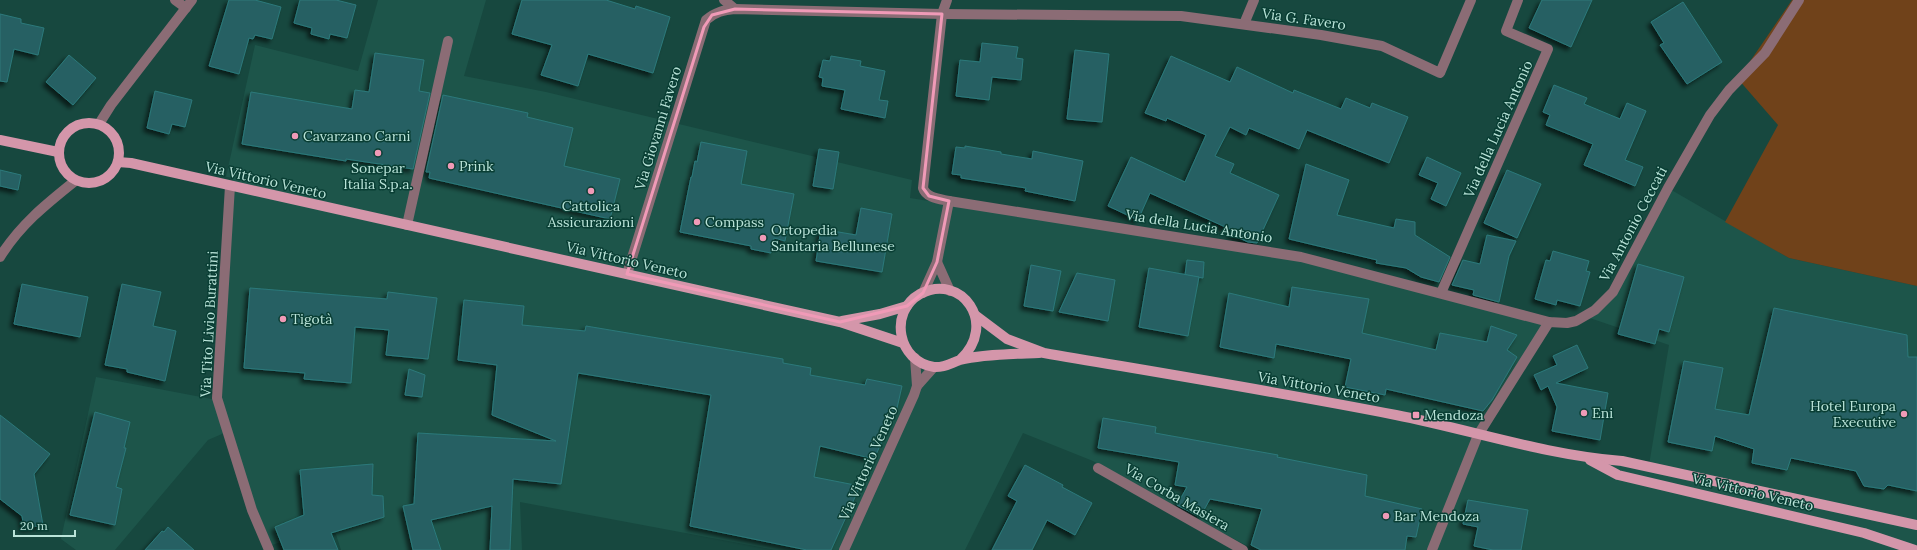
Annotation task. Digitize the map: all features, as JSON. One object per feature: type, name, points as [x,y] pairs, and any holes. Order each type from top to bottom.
[{"type":"main road","points":[[90,122],[99,124],[109,130],[116,139],[119,150],[118,162],[112,174],[101,182],[88,184],[75,181],[65,173],[60,163],[58,152],[65,134],[80,124],[90,122]]},
{"type":"main road","points":[[0,140],[58,152]]},
{"type":"main road","name":"Via Vittorio Veneto","points":[[118,162],[131,163],[840,322],[903,343]]},
{"type":"main road","name":"Via Vittorio Veneto","points":[[840,322],[880,314],[907,306],[915,297],[938,289],[950,291],[961,296],[970,304],[975,315],[978,327],[976,339],[970,351],[960,360],[948,366],[934,367]]},
{"type":"main road","points":[[907,306],[902,317],[900,330],[903,343],[921,363],[934,367]]},
{"type":"main road","name":"Via Vittorio Veneto","points":[[975,315],[1007,339],[1044,353],[1368,410],[1586,458],[1622,461],[1917,525]]},
{"type":"main road","name":"Via Vittorio Veneto","points":[[960,360],[1004,355],[1044,353]]},
{"type":"main road","name":"Via Vittorio Veneto","points":[[1586,458],[1618,475],[1864,534],[1915,550]]},
{"type":"street","points":[[99,124],[111,105],[189,4],[175,0]]},
{"type":"street","points":[[724,0],[735,9]]},
{"type":"street","name":"Via della Lucia Antonio","points":[[947,0],[942,14],[923,188],[924,193],[929,196],[949,201],[1301,257],[1549,322]]},
{"type":"street","points":[[1244,24],[1254,0]]},
{"type":"street","name":"Via G. Favero","points":[[942,14],[1180,16],[1321,34],[1382,46],[1440,73],[1471,0]]},
{"type":"street","name":"Via della Lucia Antonio","points":[[1441,293],[1548,49],[1506,31],[1518,0]]},
{"type":"street","name":"Via Antonio Ceccati","points":[[1549,322],[1567,323],[1576,321],[1595,310],[1613,292],[1668,188],[1710,115],[1729,90],[1765,53],[1799,0]]},
{"type":"street","name":"Via Giovanni Favero","points":[[627,274],[706,20],[712,15],[720,11],[735,9],[942,14]]},
{"type":"street","points":[[407,225],[448,41]]},
{"type":"street","points":[[0,257],[19,229],[42,207],[75,181]]},
{"type":"street","name":"Via Tito Livio Burattini","points":[[230,186],[217,398],[252,510],[269,550]]},
{"type":"street","points":[[923,293],[937,262],[949,201]]},
{"type":"street","points":[[937,262],[950,291]]},
{"type":"street","points":[[1432,550],[1478,435],[1549,322]]},
{"type":"street","points":[[915,358],[917,386]]},
{"type":"street","points":[[917,386],[934,367]]},
{"type":"street","name":"Via Vittorio Veneto","points":[[844,550],[917,386]]},
{"type":"street","name":"Via Corba Masiera","points":[[1098,468],[1243,550]]},
{"type":"highlighted area","points":[[735,9],[942,14],[923,188],[929,196],[949,201],[937,262],[923,293],[907,306],[840,322],[627,274],[704,27],[712,15]]},
{"type":"shaded area","points":[[378,0],[486,0],[464,76],[546,92],[912,180],[910,198],[1302,261],[1553,319],[1486,432],[1648,471],[1669,345],[1581,315],[1609,291],[1668,188],[1789,258],[1917,286],[1917,550],[1255,550],[1093,461],[1023,433],[965,550],[776,550],[520,502],[522,550],[341,550],[333,525],[272,545],[253,500],[231,430],[208,440],[115,550],[76,550],[61,539],[96,377],[222,401],[233,178],[226,177],[255,45],[358,71]]},
{"type":"shaded area","points":[[1792,0],[1917,0],[1917,286],[1789,258],[1725,222],[1778,125],[1738,79]]},
{"type":"building","points":[[229,0],[255,0],[281,7],[272,39],[255,35],[253,39],[249,38],[239,74],[209,66]]},
{"type":"building","points":[[300,0],[336,0],[356,5],[347,38],[330,34],[329,39],[311,34],[312,28],[294,23]]},
{"type":"building","points":[[522,0],[606,0],[635,9],[636,6],[670,17],[653,73],[588,54],[578,86],[541,75],[552,45],[512,34]]},
{"type":"building","points":[[1542,0],[1592,0],[1571,47],[1529,28]]},
{"type":"building","points":[[1683,2],[1722,62],[1687,84],[1660,45],[1664,43],[1651,22]]},
{"type":"building","points":[[0,14],[21,19],[21,23],[44,28],[38,55],[14,49],[7,82],[0,81]]},
{"type":"building","points":[[982,43],[1018,47],[1016,58],[1023,59],[1021,80],[992,77],[989,100],[956,96],[960,60],[980,62]]},
{"type":"building","points":[[1075,50],[1109,54],[1102,122],[1067,119]]},
{"type":"building","points":[[375,53],[424,60],[419,91],[430,93],[413,169],[346,159],[346,161],[242,144],[251,92],[352,109],[355,90],[369,92]]},
{"type":"building","points":[[69,55],[96,78],[73,105],[46,82]]},
{"type":"building","points":[[831,56],[861,61],[860,66],[885,71],[879,100],[888,101],[885,118],[841,109],[845,90],[822,86],[823,78],[819,77],[823,60],[830,61]]},
{"type":"building","points":[[1171,56],[1230,82],[1237,67],[1293,93],[1294,90],[1341,109],[1346,98],[1370,108],[1372,103],[1408,117],[1389,163],[1307,130],[1299,149],[1249,128],[1246,135],[1230,127],[1215,156],[1234,164],[1230,173],[1279,195],[1257,243],[1248,242],[1230,234],[1232,230],[1150,193],[1138,220],[1108,206],[1131,157],[1185,182],[1206,135],[1167,118],[1166,121],[1145,113]]},
{"type":"building","points":[[1554,85],[1587,98],[1584,104],[1620,119],[1627,103],[1646,111],[1625,160],[1643,167],[1635,186],[1584,165],[1593,144],[1546,125],[1550,115],[1543,112]]},
{"type":"building","points":[[155,91],[192,100],[185,127],[172,124],[169,134],[147,128]]},
{"type":"building","points":[[443,95],[528,113],[527,117],[573,128],[564,166],[620,179],[610,219],[429,178],[430,172],[426,172]]},
{"type":"building","points":[[701,142],[747,151],[741,184],[794,194],[785,241],[774,238],[771,253],[751,249],[751,246],[680,232],[691,177],[695,161],[697,162]]},
{"type":"building","points":[[965,146],[1032,159],[1033,151],[1083,161],[1075,201],[1025,191],[1026,188],[961,178],[961,175],[952,174],[956,147],[965,148]]},
{"type":"building","points":[[819,149],[839,152],[833,189],[813,186]]},
{"type":"building","points":[[1427,157],[1461,173],[1446,206],[1431,199],[1438,183],[1419,175]]},
{"type":"building","points":[[1306,164],[1349,180],[1337,215],[1394,228],[1396,219],[1415,222],[1415,235],[1450,257],[1439,282],[1421,277],[1406,268],[1376,263],[1377,260],[1289,239]]},
{"type":"building","points":[[0,170],[21,175],[18,190],[0,186]]},
{"type":"building","points":[[1507,170],[1541,184],[1517,238],[1484,223]]},
{"type":"building","points":[[861,208],[892,214],[882,272],[816,261],[821,229],[856,235]]},
{"type":"building","points":[[1487,235],[1516,241],[1509,256],[1499,302],[1473,295],[1474,290],[1452,285],[1463,260],[1480,264]]},
{"type":"building","points":[[1553,251],[1589,261],[1586,271],[1590,272],[1580,306],[1557,300],[1556,305],[1535,299],[1546,260],[1550,261]]},
{"type":"building","points":[[1187,260],[1204,262],[1203,278],[1185,275]]},
{"type":"building","points":[[1638,264],[1684,277],[1669,332],[1659,329],[1655,344],[1618,334]]},
{"type":"building","points":[[1031,265],[1061,271],[1053,311],[1024,306]]},
{"type":"building","points":[[1149,268],[1199,277],[1188,336],[1139,327]]},
{"type":"building","points":[[1077,273],[1115,280],[1108,321],[1059,312]]},
{"type":"building","points":[[22,284],[88,297],[80,337],[14,324]]},
{"type":"building","points":[[122,284],[161,292],[153,326],[176,331],[165,381],[127,372],[127,369],[105,365]]},
{"type":"building","points":[[1292,287],[1369,299],[1362,333],[1436,350],[1440,333],[1487,342],[1491,326],[1517,335],[1507,350],[1517,357],[1492,400],[1483,411],[1386,389],[1385,395],[1345,387],[1351,359],[1276,344],[1274,358],[1220,347],[1229,293],[1289,307]]},
{"type":"building","points":[[250,288],[387,299],[388,292],[437,298],[428,359],[386,355],[389,330],[355,327],[351,383],[304,379],[305,373],[244,368]]},
{"type":"building","points":[[464,300],[524,306],[522,325],[585,331],[586,326],[783,359],[783,363],[811,368],[810,375],[865,385],[867,379],[902,386],[897,408],[874,459],[820,446],[814,477],[860,486],[831,550],[807,550],[690,526],[711,395],[578,373],[561,484],[513,479],[510,550],[490,550],[492,506],[431,520],[441,550],[413,550],[403,506],[414,504],[418,433],[556,441],[492,415],[497,365],[458,360]]},
{"type":"building","points":[[1774,308],[1907,335],[1908,357],[1917,357],[1917,491],[1888,485],[1884,489],[1864,486],[1856,471],[1791,458],[1787,470],[1752,463],[1754,449],[1715,436],[1712,451],[1668,442],[1684,361],[1723,368],[1715,409],[1749,415]]},
{"type":"building","points":[[1577,345],[1588,368],[1556,383],[1608,393],[1600,440],[1552,431],[1557,407],[1548,386],[1541,390],[1534,375],[1557,365],[1553,356]]},
{"type":"building","points":[[409,369],[425,375],[422,397],[405,395]]},
{"type":"building","points":[[95,412],[130,422],[124,448],[126,448],[116,487],[122,489],[115,525],[70,515]]},
{"type":"building","points":[[0,415],[50,454],[34,474],[43,525],[24,528],[22,516],[0,499]]},
{"type":"building","points":[[1103,418],[1156,427],[1155,433],[1278,455],[1277,457],[1367,475],[1365,496],[1422,509],[1416,537],[1407,536],[1405,550],[1261,550],[1251,545],[1262,509],[1210,499],[1200,517],[1177,505],[1187,487],[1175,485],[1179,462],[1098,448]]},
{"type":"building","points":[[373,464],[372,495],[383,496],[384,517],[331,533],[338,550],[284,550],[275,527],[304,515],[300,470]]},
{"type":"building","points":[[1025,465],[1063,485],[1062,487],[1092,503],[1075,535],[1047,520],[1032,550],[992,550],[1017,501],[1008,496]]},
{"type":"building","points":[[1468,500],[1528,510],[1521,550],[1493,550],[1474,546],[1478,527],[1463,524]]},
{"type":"building","points":[[168,527],[194,550],[145,550],[162,531],[164,532]]},
{"type":"place","name":"Cavarzano Carni","points":[[295,136]]},
{"type":"place","name":"Sonepar Italia S.p.a.","points":[[378,153]]},
{"type":"place","name":"Prink","points":[[451,166]]},
{"type":"place","name":"Cattolica Assicurazioni","points":[[591,191]]},
{"type":"place","name":"Compass","points":[[697,222]]},
{"type":"place","name":"Ortopedia Sanitaria Bellunese","points":[[763,238]]},
{"type":"place","name":"Tigotà","points":[[283,319]]},
{"type":"place","name":"Eni","points":[[1584,413]]},
{"type":"place","name":"Hotel Europa Executive","points":[[1904,414]]},
{"type":"place","name":"Mendoza","points":[[1416,415]]},
{"type":"place","name":"Bar Mendoza","points":[[1386,516]]}]
